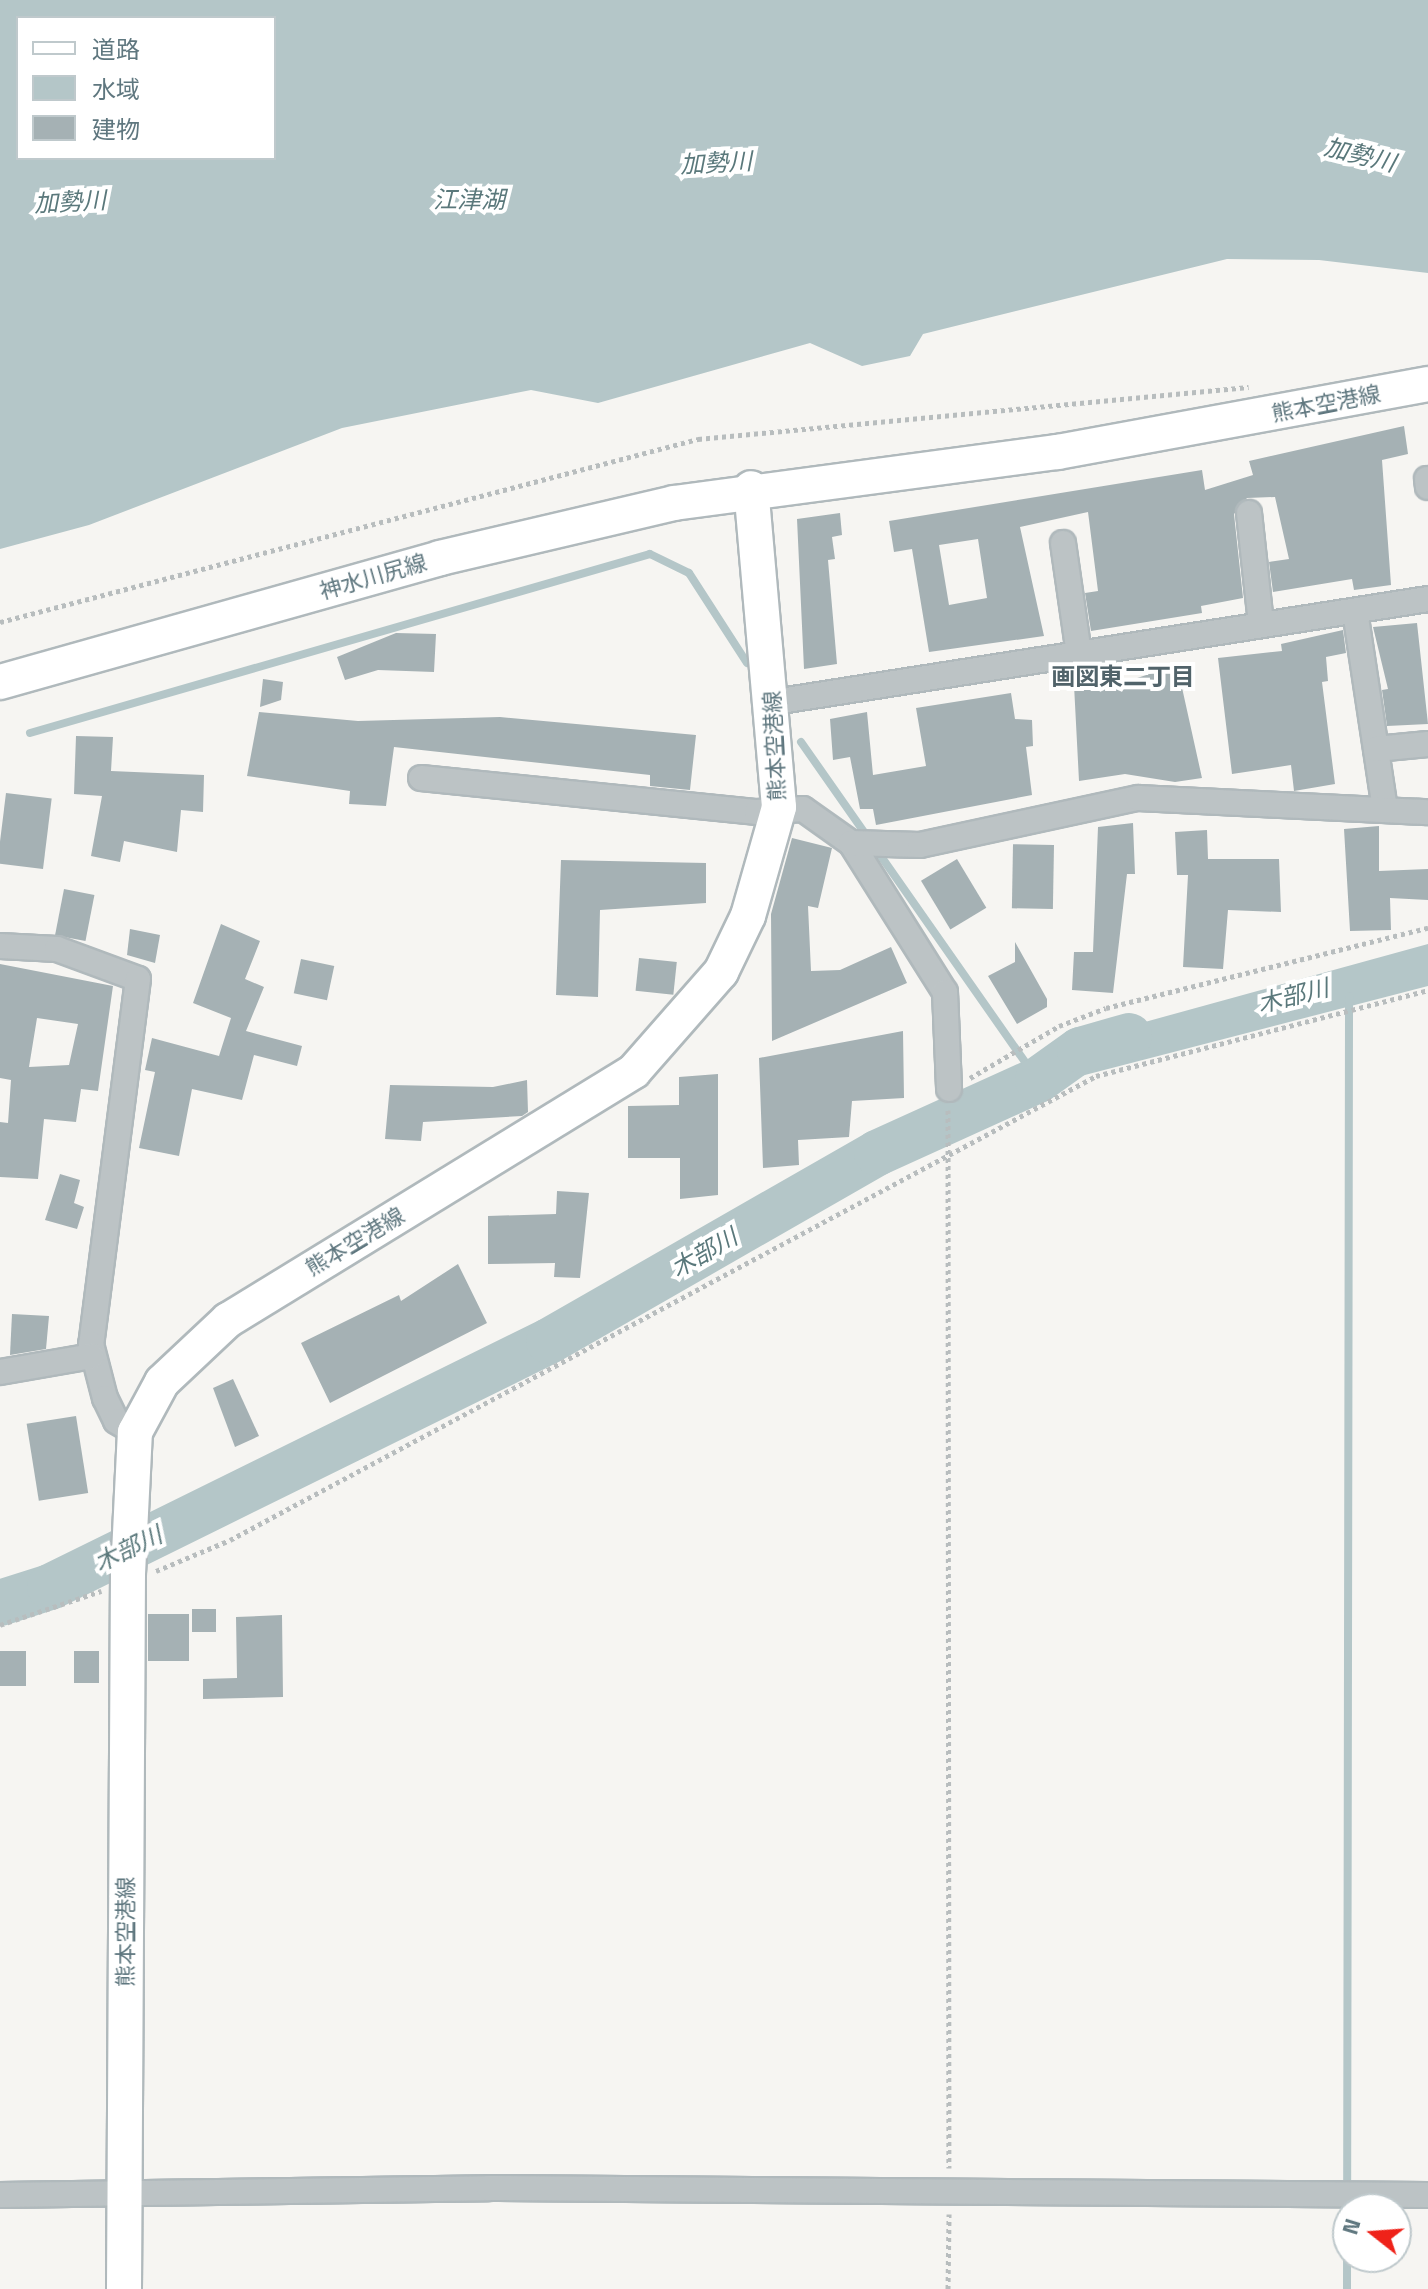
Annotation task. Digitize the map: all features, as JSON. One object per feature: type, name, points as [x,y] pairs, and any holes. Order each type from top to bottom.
[{"type":"main road","name":"熊本空港線","points":[[124,2289],[128,1527],[135,1432],[162,1382],[228,1320],[634,1071],[667,1040],[728,958],[766,864],[779,807],[774,702],[751,488],[1058,452],[1428,384]]},
{"type":"main road","name":"神水川尻線","points":[[0,682],[440,558],[751,488]]},
{"type":"street","points":[[1249,513],[1261,624]]},
{"type":"street","points":[[1063,543],[1079,654]]},
{"type":"street","points":[[774,702],[1428,599]]},
{"type":"street","points":[[1355,611],[1385,810]]},
{"type":"street","points":[[1376,749],[1428,744]]},
{"type":"street","points":[[421,778],[757,812],[779,807],[803,809],[856,843],[945,992],[949,1093]]},
{"type":"street","points":[[856,843],[895,847],[1138,798],[1428,812]]},
{"type":"street","points":[[0,946],[57,949],[138,979],[92,1356],[116,1421],[135,1432]]},
{"type":"street","points":[[0,1372],[92,1356]]},
{"type":"street","points":[[0,2195],[949,2191],[1428,2195]]},
{"type":"path","points":[[0,622],[698,439],[1246,384],[1265,415]]},
{"type":"path","points":[[948,2289],[949,1093],[1028,1045],[1106,1008],[1428,928]]},
{"type":"path","points":[[0,1625],[204,1554],[1096,1076],[1428,990]]},
{"type":"water","name":"江津湖","points":[[0,0],[1428,0],[1428,273],[1319,260],[1227,259],[923,334],[910,356],[862,366],[810,343],[598,403],[531,390],[342,428],[89,525],[0,549]]},
{"type":"water","points":[[1428,944],[1428,986],[1081,1076],[1065,1044]]},
{"type":"building","points":[[1404,426],[1408,454],[1382,460],[1391,585],[1354,590],[1352,579],[1273,592],[1269,562],[1289,559],[1275,497],[1247,498],[1234,514],[1243,598],[1201,606],[1202,613],[1091,631],[1085,593],[1098,591],[1088,512],[1020,527],[1044,636],[929,652],[912,549],[894,552],[889,521],[1202,470],[1205,490],[1253,475],[1249,461]],"holes":[[[978,539],[987,598],[949,605],[939,545]]]},
{"type":"building","points":[[840,513],[842,535],[832,537],[835,559],[828,560],[837,664],[804,669],[797,519]]},
{"type":"building","points":[[1417,623],[1428,724],[1387,726],[1382,690],[1388,689],[1373,627]]},
{"type":"building","points":[[1343,630],[1346,653],[1326,657],[1328,681],[1322,682],[1335,784],[1294,791],[1291,765],[1232,774],[1218,658],[1282,651],[1281,644]]},
{"type":"building","points":[[396,633],[436,634],[434,672],[378,670],[345,680],[337,657]]},
{"type":"building","points":[[1177,665],[1202,778],[1175,782],[1125,774],[1079,781],[1074,685],[1131,680]]},
{"type":"building","points":[[263,679],[283,682],[281,700],[260,707]]},
{"type":"building","points":[[1011,693],[1015,719],[1032,720],[1033,746],[1026,747],[1032,795],[876,825],[873,809],[860,809],[850,757],[833,760],[830,719],[867,712],[873,775],[926,766],[916,708]]},
{"type":"building","points":[[259,712],[358,721],[500,717],[696,735],[690,790],[650,786],[650,775],[394,747],[386,806],[349,804],[350,791],[247,776]]},
{"type":"building","points":[[76,736],[113,737],[111,771],[204,775],[203,812],[181,810],[177,852],[124,841],[120,862],[91,856],[102,796],[74,794]]},
{"type":"building","points":[[6,793],[52,799],[43,869],[0,864]]},
{"type":"building","points":[[1133,823],[1135,874],[1127,874],[1113,993],[1072,990],[1074,952],[1093,952],[1098,827]]},
{"type":"building","points":[[1379,826],[1379,871],[1428,869],[1428,900],[1390,898],[1391,930],[1350,931],[1344,829]]},
{"type":"building","points":[[1207,830],[1208,859],[1279,859],[1281,912],[1228,910],[1223,969],[1183,967],[1188,875],[1177,875],[1175,832]]},
{"type":"building","points":[[792,838],[832,848],[818,908],[808,906],[811,971],[840,970],[891,947],[907,983],[772,1041],[771,914]]},
{"type":"building","points":[[1013,844],[1054,845],[1053,909],[1012,908]]},
{"type":"building","points":[[957,859],[986,908],[950,929],[921,881]]},
{"type":"building","points":[[561,860],[706,863],[706,903],[600,910],[598,997],[556,995]]},
{"type":"building","points":[[64,889],[94,895],[85,941],[55,935]]},
{"type":"building","points":[[221,924],[260,941],[245,979],[264,987],[246,1031],[302,1046],[297,1066],[254,1055],[242,1100],[192,1089],[179,1156],[139,1148],[155,1072],[145,1070],[152,1038],[219,1056],[231,1018],[193,1003]]},
{"type":"building","points":[[130,929],[160,935],[155,963],[127,955]]},
{"type":"building","points":[[1015,942],[1047,999],[1047,1007],[1017,1024],[988,976],[1015,962]]},
{"type":"building","points":[[639,958],[677,962],[673,995],[636,991]]},
{"type":"building","points":[[301,959],[334,966],[327,1000],[294,993]]},
{"type":"building","points":[[0,964],[113,986],[98,1091],[81,1089],[76,1122],[44,1119],[38,1179],[0,1177],[0,1122],[8,1123],[11,1080],[0,1078]],"holes":[[[37,1018],[78,1024],[69,1065],[29,1067]]]},
{"type":"building","points":[[903,1031],[904,1098],[852,1101],[849,1137],[798,1140],[799,1165],[763,1168],[759,1058]]},
{"type":"building","points":[[718,1074],[718,1195],[680,1199],[680,1158],[628,1158],[628,1106],[679,1105],[679,1077]]},
{"type":"building","points":[[527,1080],[528,1112],[522,1116],[423,1122],[421,1141],[385,1139],[390,1085],[493,1087]]},
{"type":"building","points":[[60,1174],[80,1180],[74,1203],[84,1207],[77,1229],[45,1220]]},
{"type":"building","points":[[557,1191],[589,1193],[580,1278],[554,1277],[555,1263],[488,1264],[488,1216],[556,1214]]},
{"type":"building","points":[[458,1264],[487,1323],[330,1403],[301,1343],[399,1295],[401,1301]]},
{"type":"building","points":[[12,1314],[49,1316],[46,1349],[10,1355]]},
{"type":"building","points":[[233,1379],[259,1436],[235,1447],[213,1388]]},
{"type":"building","points":[[76,1416],[88,1493],[39,1501],[27,1424]]},
{"type":"building","points":[[192,1609],[216,1609],[216,1632],[192,1632]]},
{"type":"building","points":[[148,1614],[189,1614],[189,1661],[148,1661]]},
{"type":"building","points":[[282,1615],[283,1697],[203,1699],[203,1679],[237,1678],[236,1617]]},
{"type":"building","points":[[0,1651],[26,1651],[26,1686],[0,1686]]},
{"type":"building","points":[[74,1651],[99,1651],[99,1683],[74,1683]]},
{"type":"waterway","points":[[30,733],[650,554],[689,573],[747,663]]},
{"type":"waterway","points":[[801,742],[1038,1080]]},
{"type":"waterway","points":[[1347,2289],[1349,996]]},
{"type":"waterway","name":"木部川","points":[[0,1603],[50,1587],[549,1341],[877,1153],[1038,1080],[1080,1050],[1129,1036]]},
{"type":"district","name":"画図東二丁目","points":[[1123,677]]},
{"type":"water label","name":"加勢川","points":[[1360,155]]},
{"type":"water label","name":"加勢川","points":[[716,163]]},
{"type":"water label","name":"加勢川","points":[[70,202]]}]
